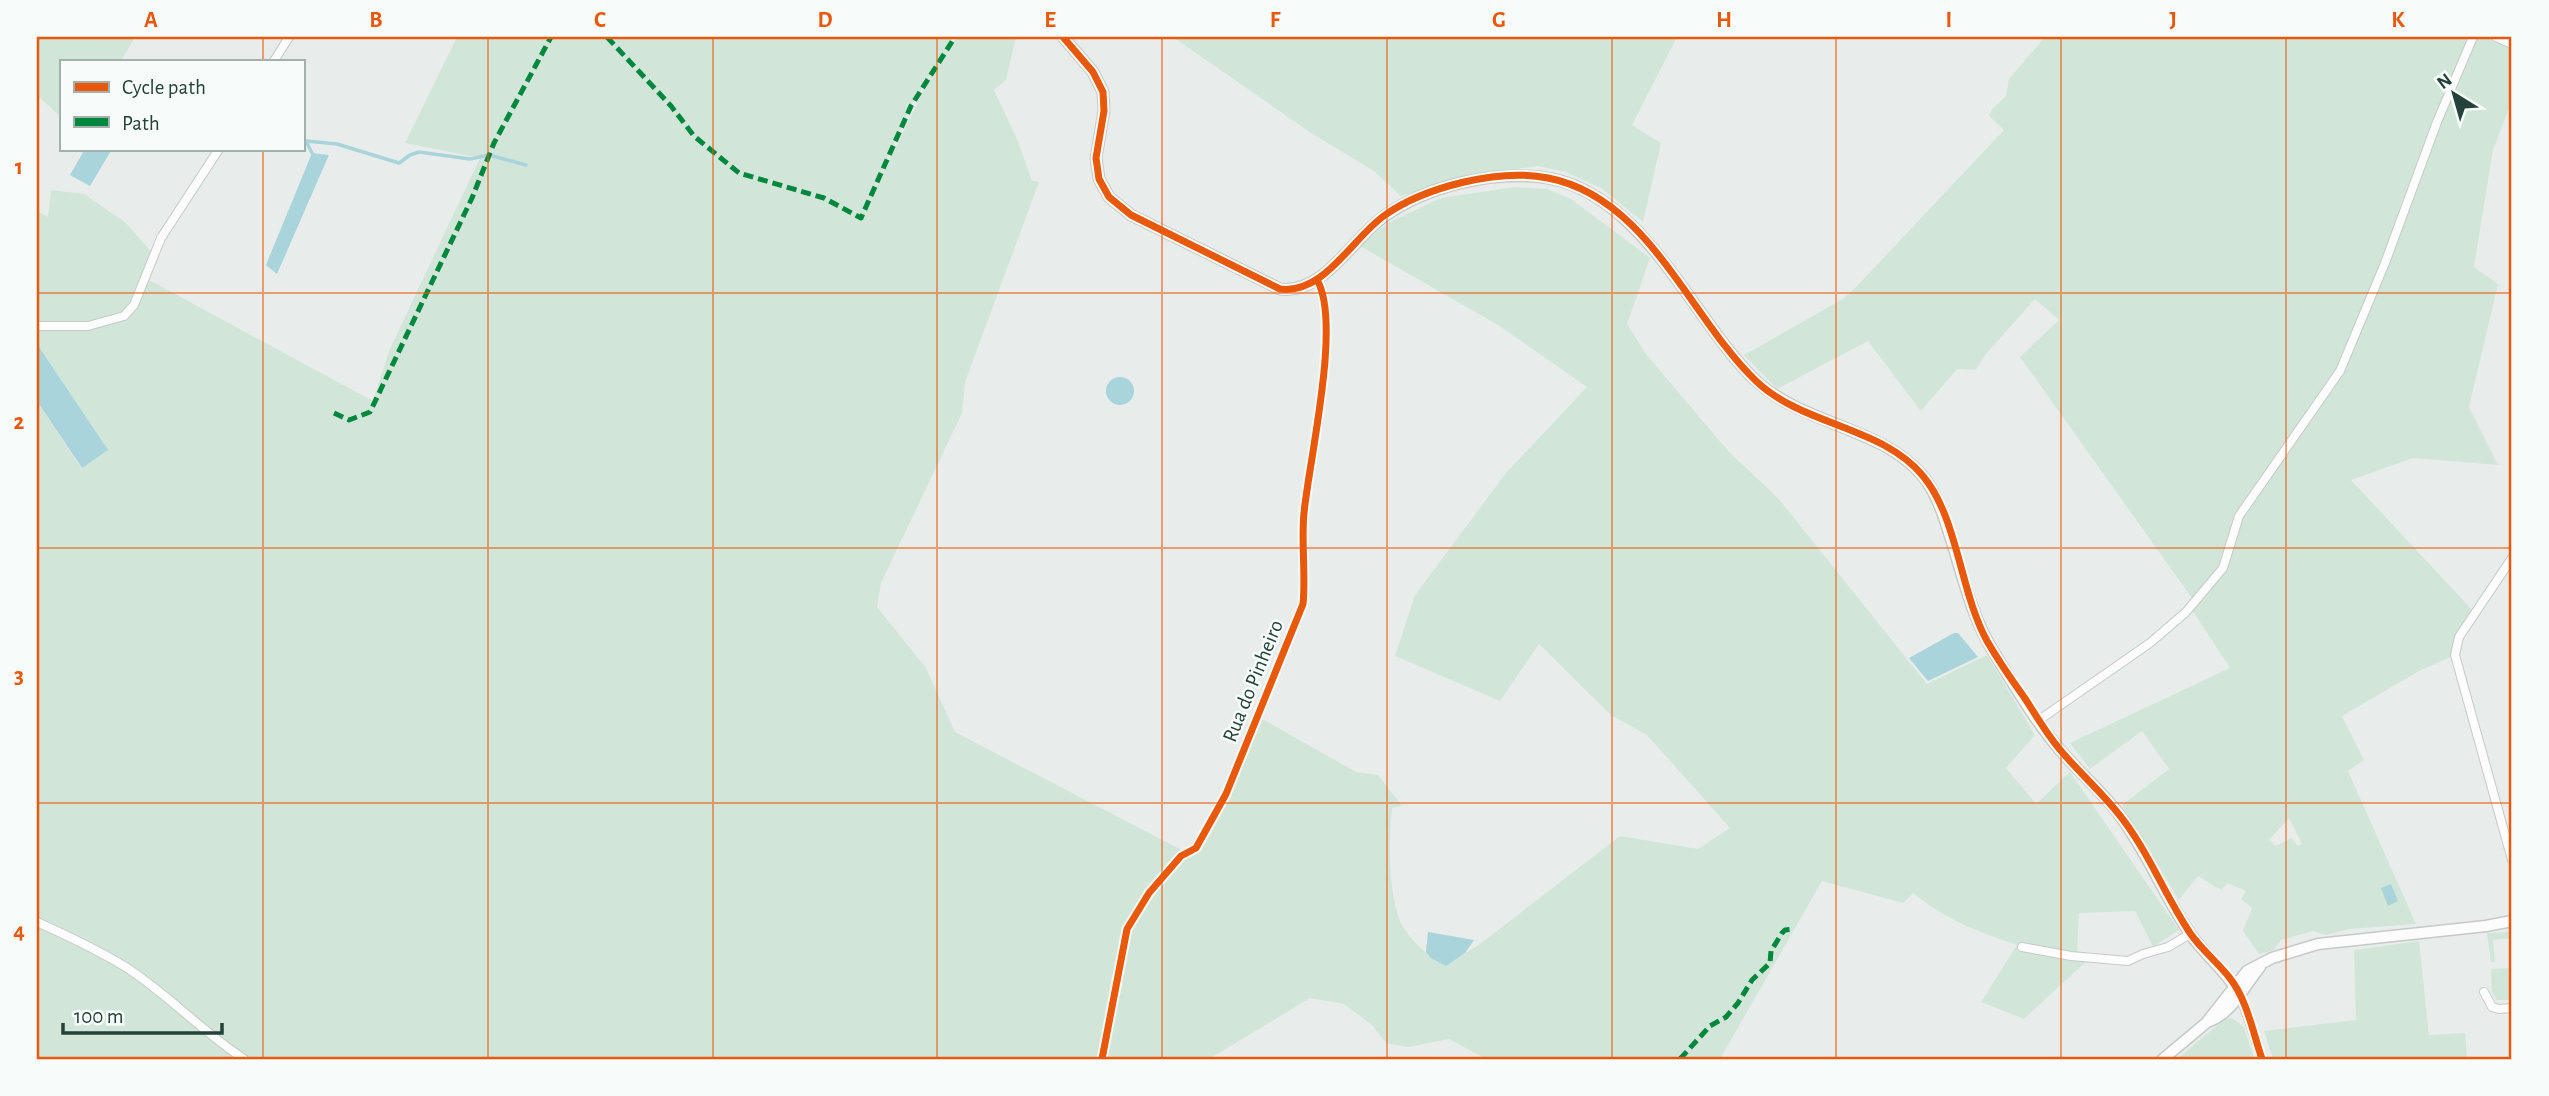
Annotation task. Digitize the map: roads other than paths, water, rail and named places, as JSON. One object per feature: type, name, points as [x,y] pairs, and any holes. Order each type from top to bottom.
[{"type":"street","points":[[275,60],[289,37]]},
{"type":"street","points":[[1063,37],[1093,72],[1103,92],[1104,111],[1097,147],[1097,169],[1103,189],[1131,215],[1270,286],[1298,289],[1317,280],[1382,217],[1405,204],[1449,187],[1489,178],[1536,176],[1560,180],[1595,197],[1627,221],[1654,249],[1744,368],[1762,387],[1795,408],[1886,447],[1923,475],[1941,508],[1980,628],[1994,653],[2058,748],[2117,811],[2190,934],[2238,991],[2262,1059]]},
{"type":"street","points":[[2039,720],[2150,643],[2186,612],[2223,568],[2239,516],[2340,372],[2473,37]]},
{"type":"street","points":[[2496,37],[2512,44]]},
{"type":"street","points":[[37,326],[88,326],[124,316],[134,305],[161,238],[218,150]]},
{"type":"street","name":"Rua do Pinheiro","points":[[1102,1059],[1127,929],[1149,893],[1181,856],[1196,848],[1226,794],[1303,604],[1304,516],[1328,335],[1325,301],[1317,280]]},
{"type":"street","points":[[2512,558],[2459,637],[2455,655],[2512,858]]},
{"type":"street","points":[[2163,1059],[2206,1023],[2238,991],[2248,971],[2289,951],[2318,944],[2512,921]]},
{"type":"street","points":[[37,922],[125,967],[244,1059]]},
{"type":"street","points":[[2022,947],[2071,956],[2128,961],[2168,947],[2190,934]]},
{"type":"street","points":[[2484,992],[2492,1007],[2512,1008]]},
{"type":"water","points":[[84,150],[111,150],[90,186],[70,175]]},
{"type":"water","points":[[312,153],[329,155],[277,274],[266,265]]},
{"type":"water","points":[[37,344],[108,450],[82,468],[37,401]]},
{"type":"water","points":[[1120,377],[1130,381],[1134,391],[1130,401],[1120,405],[1110,401],[1106,391],[1110,381]]},
{"type":"water","points":[[1958,633],[1978,657],[1928,681],[1909,658]]},
{"type":"water","points":[[2391,884],[2398,901],[2388,906],[2381,888]]},
{"type":"water","points":[[1428,932],[1474,940],[1465,953],[1446,966],[1426,952]]},
{"type":"waterway","points":[[312,153],[306,141],[337,144],[399,163],[419,152],[470,159],[489,155],[526,165]]}]
